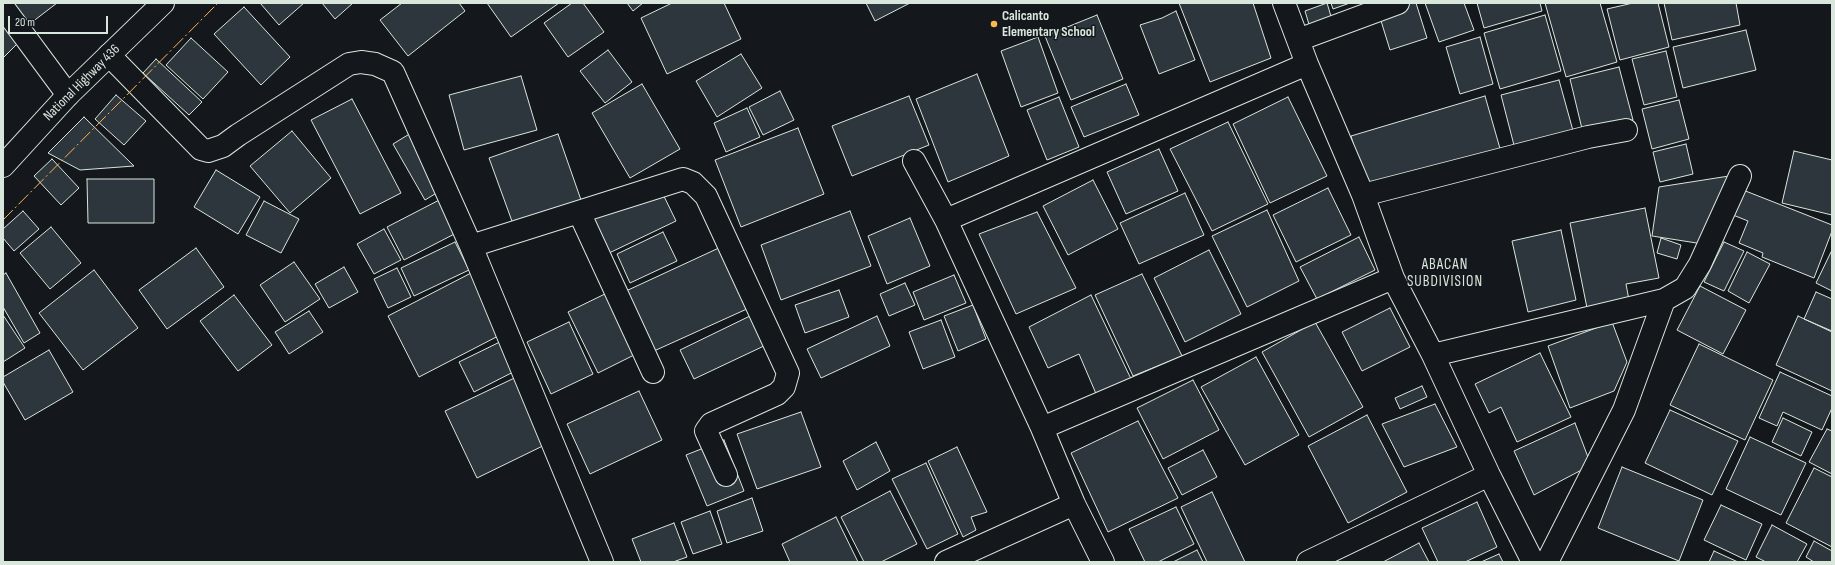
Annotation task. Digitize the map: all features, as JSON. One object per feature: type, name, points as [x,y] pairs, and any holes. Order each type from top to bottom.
[{"type":"street","name":"National Highway 436","points":[[3,166],[68,95],[162,3]]},
{"type":"street","points":[[1284,3],[1307,64],[1363,195],[1393,278],[1433,355],[1489,475],[1532,562]]},
{"type":"street","points":[[1298,40],[1398,3]]},
{"type":"street","points":[[3,7],[68,95]]},
{"type":"street","points":[[109,55],[201,149],[208,150],[222,146],[349,64],[361,62],[385,67],[393,72],[472,246],[602,562]]},
{"type":"street","points":[[946,220],[1307,64]]},
{"type":"street","points":[[1363,195],[1588,137],[1626,130]]},
{"type":"street","points":[[914,161],[946,220],[1042,428],[1074,504],[1103,562]]},
{"type":"street","points":[[1433,355],[1664,300],[1685,288],[1700,264],[1740,176]]},
{"type":"street","points":[[472,246],[683,179],[693,183],[706,196],[788,373],[784,387],[777,394],[711,424],[706,431],[726,475]]},
{"type":"street","points":[[579,212],[653,372]]},
{"type":"street","points":[[1042,428],[1393,278]]},
{"type":"street","points":[[1547,562],[1624,410],[1664,300]]},
{"type":"street","points":[[1308,562],[1489,475]]},
{"type":"street","points":[[946,562],[1074,504]]},
{"type":"building","points":[[9,3],[57,3],[27,26]]},
{"type":"building","points":[[260,3],[304,3],[279,25]]},
{"type":"building","points":[[322,3],[353,3],[335,19]]},
{"type":"building","points":[[402,3],[459,3],[465,11],[408,56],[380,20]]},
{"type":"building","points":[[487,3],[559,3],[511,37]]},
{"type":"building","points":[[572,3],[583,3],[604,32],[568,57],[544,23]]},
{"type":"building","points":[[627,3],[643,3],[633,11]]},
{"type":"building","points":[[672,3],[724,3],[741,39],[667,74],[641,18]]},
{"type":"building","points":[[866,3],[910,3],[875,21]]},
{"type":"building","points":[[1179,3],[1253,3],[1271,58],[1210,82]]},
{"type":"building","points":[[1327,3],[1333,23],[1311,31],[1305,11]]},
{"type":"building","points":[[1331,3],[1350,3],[1333,9]]},
{"type":"building","points":[[1406,3],[1416,3],[1427,38],[1390,50],[1378,11]]},
{"type":"building","points":[[1425,3],[1464,3],[1474,30],[1439,42]]},
{"type":"building","points":[[1477,3],[1540,3],[1542,11],[1484,28]]},
{"type":"building","points":[[1545,3],[1600,3],[1617,62],[1566,77]]},
{"type":"building","points":[[1633,3],[1658,3],[1669,47],[1620,60],[1607,9]]},
{"type":"building","points":[[1664,3],[1736,3],[1740,25],[1672,40]]},
{"type":"building","points":[[244,7],[290,57],[261,85],[214,34]]},
{"type":"building","points":[[1176,11],[1195,60],[1159,74],[1140,25],[1162,18]]},
{"type":"building","points":[[1097,15],[1123,79],[1071,100],[1045,36]]},
{"type":"building","points":[[1545,15],[1561,71],[1500,89],[1484,33]]},
{"type":"building","points":[[3,25],[20,41],[3,58]]},
{"type":"building","points":[[1746,30],[1756,70],[1683,88],[1673,47]]},
{"type":"building","points":[[1038,37],[1058,93],[1021,107],[1001,51]]},
{"type":"building","points":[[1480,37],[1493,84],[1460,94],[1446,47]]},
{"type":"building","points":[[191,38],[228,72],[203,99],[166,65]]},
{"type":"building","points":[[608,50],[632,82],[605,103],[580,71]]},
{"type":"building","points":[[1666,51],[1677,97],[1644,105],[1632,59]]},
{"type":"building","points":[[741,54],[762,88],[717,117],[696,81]]},
{"type":"building","points":[[156,59],[202,102],[189,115],[143,73]]},
{"type":"building","points":[[1619,67],[1633,120],[1583,133],[1570,79]]},
{"type":"building","points":[[977,74],[1009,156],[948,182],[916,99]]},
{"type":"building","points":[[521,76],[537,130],[464,150],[449,95]]},
{"type":"building","points":[[1559,80],[1575,138],[1516,153],[1501,95]]},
{"type":"building","points":[[642,84],[680,149],[630,178],[592,113]]},
{"type":"building","points":[[1126,84],[1139,115],[1084,137],[1071,107]]},
{"type":"building","points":[[780,91],[794,120],[763,135],[749,107]]},
{"type":"building","points":[[116,95],[146,121],[124,145],[95,119]]},
{"type":"building","points":[[909,96],[929,145],[852,176],[832,126]]},
{"type":"building","points":[[1485,96],[1501,152],[1367,192],[1351,136]]},
{"type":"building","points":[[1059,97],[1079,147],[1047,160],[1027,110]]},
{"type":"building","points":[[1288,97],[1327,176],[1270,203],[1233,124]]},
{"type":"building","points":[[352,99],[401,193],[360,214],[311,120]]},
{"type":"building","points":[[1679,100],[1689,139],[1652,149],[1642,109]]},
{"type":"building","points":[[747,108],[760,137],[726,152],[714,123]]},
{"type":"building","points":[[84,117],[134,166],[80,170],[48,153]]},
{"type":"building","points":[[1228,122],[1268,204],[1212,231],[1170,149]]},
{"type":"building","points":[[798,128],[824,194],[741,227],[715,160]]},
{"type":"building","points":[[416,130],[448,186],[425,200],[393,144]]},
{"type":"building","points":[[292,131],[331,178],[290,213],[250,166]]},
{"type":"building","points":[[558,134],[581,200],[513,224],[489,158]]},
{"type":"building","points":[[1686,144],[1693,174],[1660,182],[1653,152]]},
{"type":"building","points":[[1159,149],[1178,191],[1126,214],[1107,172]]},
{"type":"building","points":[[1794,151],[1832,160],[1832,215],[1782,203]]},
{"type":"building","points":[[52,159],[79,188],[61,205],[34,176]]},
{"type":"building","points":[[216,170],[260,197],[238,234],[194,207]]},
{"type":"building","points":[[1729,176],[1703,244],[1652,236],[1659,187]]},
{"type":"building","points":[[87,179],[154,179],[154,223],[88,223]]},
{"type":"building","points":[[1093,180],[1118,229],[1068,255],[1043,206]]},
{"type":"building","points":[[659,186],[676,221],[607,254],[590,219]]},
{"type":"building","points":[[1328,188],[1351,235],[1296,262],[1273,215]]},
{"type":"building","points":[[1743,190],[1832,225],[1832,231],[1814,278],[1762,257],[1763,253],[1739,243],[1748,221],[1733,215]]},
{"type":"building","points":[[1185,193],[1204,235],[1139,264],[1120,223]]},
{"type":"building","points":[[447,196],[464,229],[404,260],[387,227]]},
{"type":"building","points":[[264,201],[299,219],[281,253],[246,235]]},
{"type":"building","points":[[1645,208],[1659,278],[1626,284],[1629,300],[1587,308],[1570,223]]},
{"type":"building","points":[[1267,210],[1299,281],[1247,307],[1212,236]]},
{"type":"building","points":[[23,211],[39,229],[14,251],[3,238],[3,229]]},
{"type":"building","points":[[850,211],[871,266],[781,300],[761,245]]},
{"type":"building","points":[[1037,212],[1076,288],[1016,314],[979,234]]},
{"type":"building","points":[[910,218],[930,266],[887,284],[868,236]]},
{"type":"building","points":[[51,227],[81,263],[50,289],[20,253]]},
{"type":"building","points":[[384,229],[401,260],[374,274],[357,244]]},
{"type":"building","points":[[1561,230],[1576,300],[1528,312],[1512,241]]},
{"type":"building","points":[[663,232],[677,261],[630,283],[617,254]]},
{"type":"building","points":[[1359,237],[1375,270],[1317,299],[1300,267]]},
{"type":"building","points":[[1661,238],[1681,245],[1677,259],[1657,253]]},
{"type":"building","points":[[455,242],[469,270],[414,296],[401,268]]},
{"type":"building","points":[[1724,242],[1744,251],[1724,291],[1704,282]]},
{"type":"building","points":[[721,247],[749,308],[654,351],[626,291]]},
{"type":"building","points":[[196,248],[224,287],[167,329],[139,290]]},
{"type":"building","points":[[1209,250],[1241,314],[1185,342],[1154,278]]},
{"type":"building","points":[[1832,250],[1832,291],[1816,283]]},
{"type":"building","points":[[1747,252],[1770,264],[1749,303],[1728,291]]},
{"type":"building","points":[[294,262],[320,299],[285,322],[260,285]]},
{"type":"building","points":[[344,267],[358,292],[329,308],[315,284]]},
{"type":"building","points":[[397,268],[411,297],[388,308],[374,279]]},
{"type":"building","points":[[94,270],[138,328],[83,370],[39,313]]},
{"type":"building","points":[[473,272],[504,333],[419,377],[388,316]]},
{"type":"building","points":[[6,273],[40,333],[24,343],[3,307],[3,275]]},
{"type":"building","points":[[1142,274],[1182,356],[1133,376],[1095,295]]},
{"type":"building","points":[[954,275],[966,303],[924,320],[913,292]]},
{"type":"building","points":[[905,283],[915,305],[889,316],[880,294]]},
{"type":"building","points":[[1700,286],[1746,310],[1723,354],[1677,330]]},
{"type":"building","points":[[839,290],[849,317],[805,333],[795,305]]},
{"type":"building","points":[[609,292],[640,352],[598,373],[568,312]]},
{"type":"building","points":[[1816,292],[1832,299],[1832,331],[1804,319]]},
{"type":"building","points":[[234,295],[272,345],[238,371],[200,321]]},
{"type":"building","points":[[1091,295],[1132,381],[1097,396],[1079,354],[1048,368],[1029,327]]},
{"type":"building","points":[[973,305],[986,339],[958,351],[944,316]]},
{"type":"building","points":[[1390,308],[1410,347],[1362,371],[1342,332]]},
{"type":"building","points":[[309,311],[323,332],[289,354],[275,332]]},
{"type":"building","points":[[3,315],[25,348],[3,362]]},
{"type":"building","points":[[752,315],[766,345],[694,379],[680,350]]},
{"type":"building","points":[[877,316],[890,346],[821,378],[807,349]]},
{"type":"building","points":[[1798,316],[1832,332],[1832,391],[1776,365]]},
{"type":"building","points":[[941,320],[955,357],[923,369],[909,332]]},
{"type":"building","points":[[569,322],[593,374],[551,394],[527,342]]},
{"type":"building","points":[[1315,322],[1363,407],[1309,437],[1262,352]]},
{"type":"building","points":[[1612,322],[1627,362],[1614,391],[1570,408],[1548,346]]},
{"type":"building","points":[[510,337],[525,366],[474,392],[459,362]]},
{"type":"building","points":[[1699,344],[1773,380],[1745,440],[1670,405]]},
{"type":"building","points":[[49,350],[73,392],[25,420],[3,382],[3,377]]},
{"type":"building","points":[[1540,353],[1571,417],[1517,442],[1501,407],[1489,413],[1475,384]]},
{"type":"building","points":[[1256,357],[1299,435],[1245,465],[1201,387]]},
{"type":"building","points":[[1780,372],[1832,396],[1832,408],[1822,430],[1783,412],[1777,426],[1759,418]]},
{"type":"building","points":[[525,373],[557,439],[477,478],[445,411]]},
{"type":"building","points":[[1193,380],[1219,430],[1163,459],[1137,408]]},
{"type":"building","points":[[1422,386],[1427,397],[1400,409],[1395,398]]},
{"type":"building","points":[[639,391],[662,440],[590,474],[567,424]]},
{"type":"building","points":[[1435,404],[1457,447],[1404,467],[1382,424]]},
{"type":"building","points":[[1670,410],[1738,441],[1712,495],[1645,463]]},
{"type":"building","points":[[801,412],[821,467],[757,489],[737,434]]},
{"type":"building","points":[[1367,415],[1407,492],[1348,523],[1308,446]]},
{"type":"building","points":[[1783,418],[1812,432],[1801,456],[1772,442]]},
{"type":"building","points":[[1138,421],[1178,498],[1108,532],[1071,453]]},
{"type":"building","points":[[1575,423],[1591,465],[1534,495],[1514,451]]},
{"type":"building","points":[[1827,429],[1832,431],[1832,474],[1809,462]]},
{"type":"building","points":[[1750,437],[1806,463],[1781,515],[1726,489]]},
{"type":"building","points":[[724,440],[744,491],[707,506],[686,455]]},
{"type":"building","points":[[876,442],[890,471],[857,490],[843,461]]},
{"type":"building","points":[[957,447],[987,512],[971,517],[976,530],[963,537],[928,461]]},
{"type":"building","points":[[1203,450],[1217,477],[1182,495],[1168,468]]},
{"type":"building","points":[[926,463],[958,534],[927,549],[892,479]]},
{"type":"building","points":[[1622,467],[1703,500],[1679,561],[1598,528]]},
{"type":"building","points":[[1814,468],[1832,477],[1832,547],[1786,523]]},
{"type":"building","points":[[890,491],[917,544],[881,562],[864,562],[841,517]]},
{"type":"building","points":[[1212,492],[1245,562],[1207,562],[1181,507]]},
{"type":"building","points":[[752,498],[763,531],[727,543],[717,511]]},
{"type":"building","points":[[1477,502],[1497,547],[1465,562],[1438,562],[1422,528]]},
{"type":"building","points":[[1721,505],[1762,524],[1746,560],[1704,540]]},
{"type":"building","points":[[1176,507],[1194,544],[1158,562],[1145,562],[1129,529]]},
{"type":"building","points":[[710,511],[722,544],[693,554],[681,522]]},
{"type":"building","points":[[836,517],[858,562],[790,562],[782,544]]},
{"type":"building","points":[[674,523],[687,557],[673,562],[641,562],[632,539]]},
{"type":"building","points":[[1772,525],[1807,544],[1797,562],[1766,562],[1756,557]]},
{"type":"building","points":[[1814,541],[1832,551],[1832,562],[1814,562],[1806,557]]},
{"type":"building","points":[[1419,543],[1429,562],[1383,562]]},
{"type":"building","points":[[1197,550],[1203,562],[1173,562]]},
{"type":"building","points":[[1714,551],[1738,562],[1709,562]]},
{"type":"building","points":[[1499,554],[1503,562],[1481,562]]},
{"type":"power","points":[[3,220],[218,3]]},
{"type":"place","name":"Calicanto Elementary School","points":[[994,24]]},
{"type":"district","name":"ABACAN SUBDIVISION","points":[[1445,274]]}]
